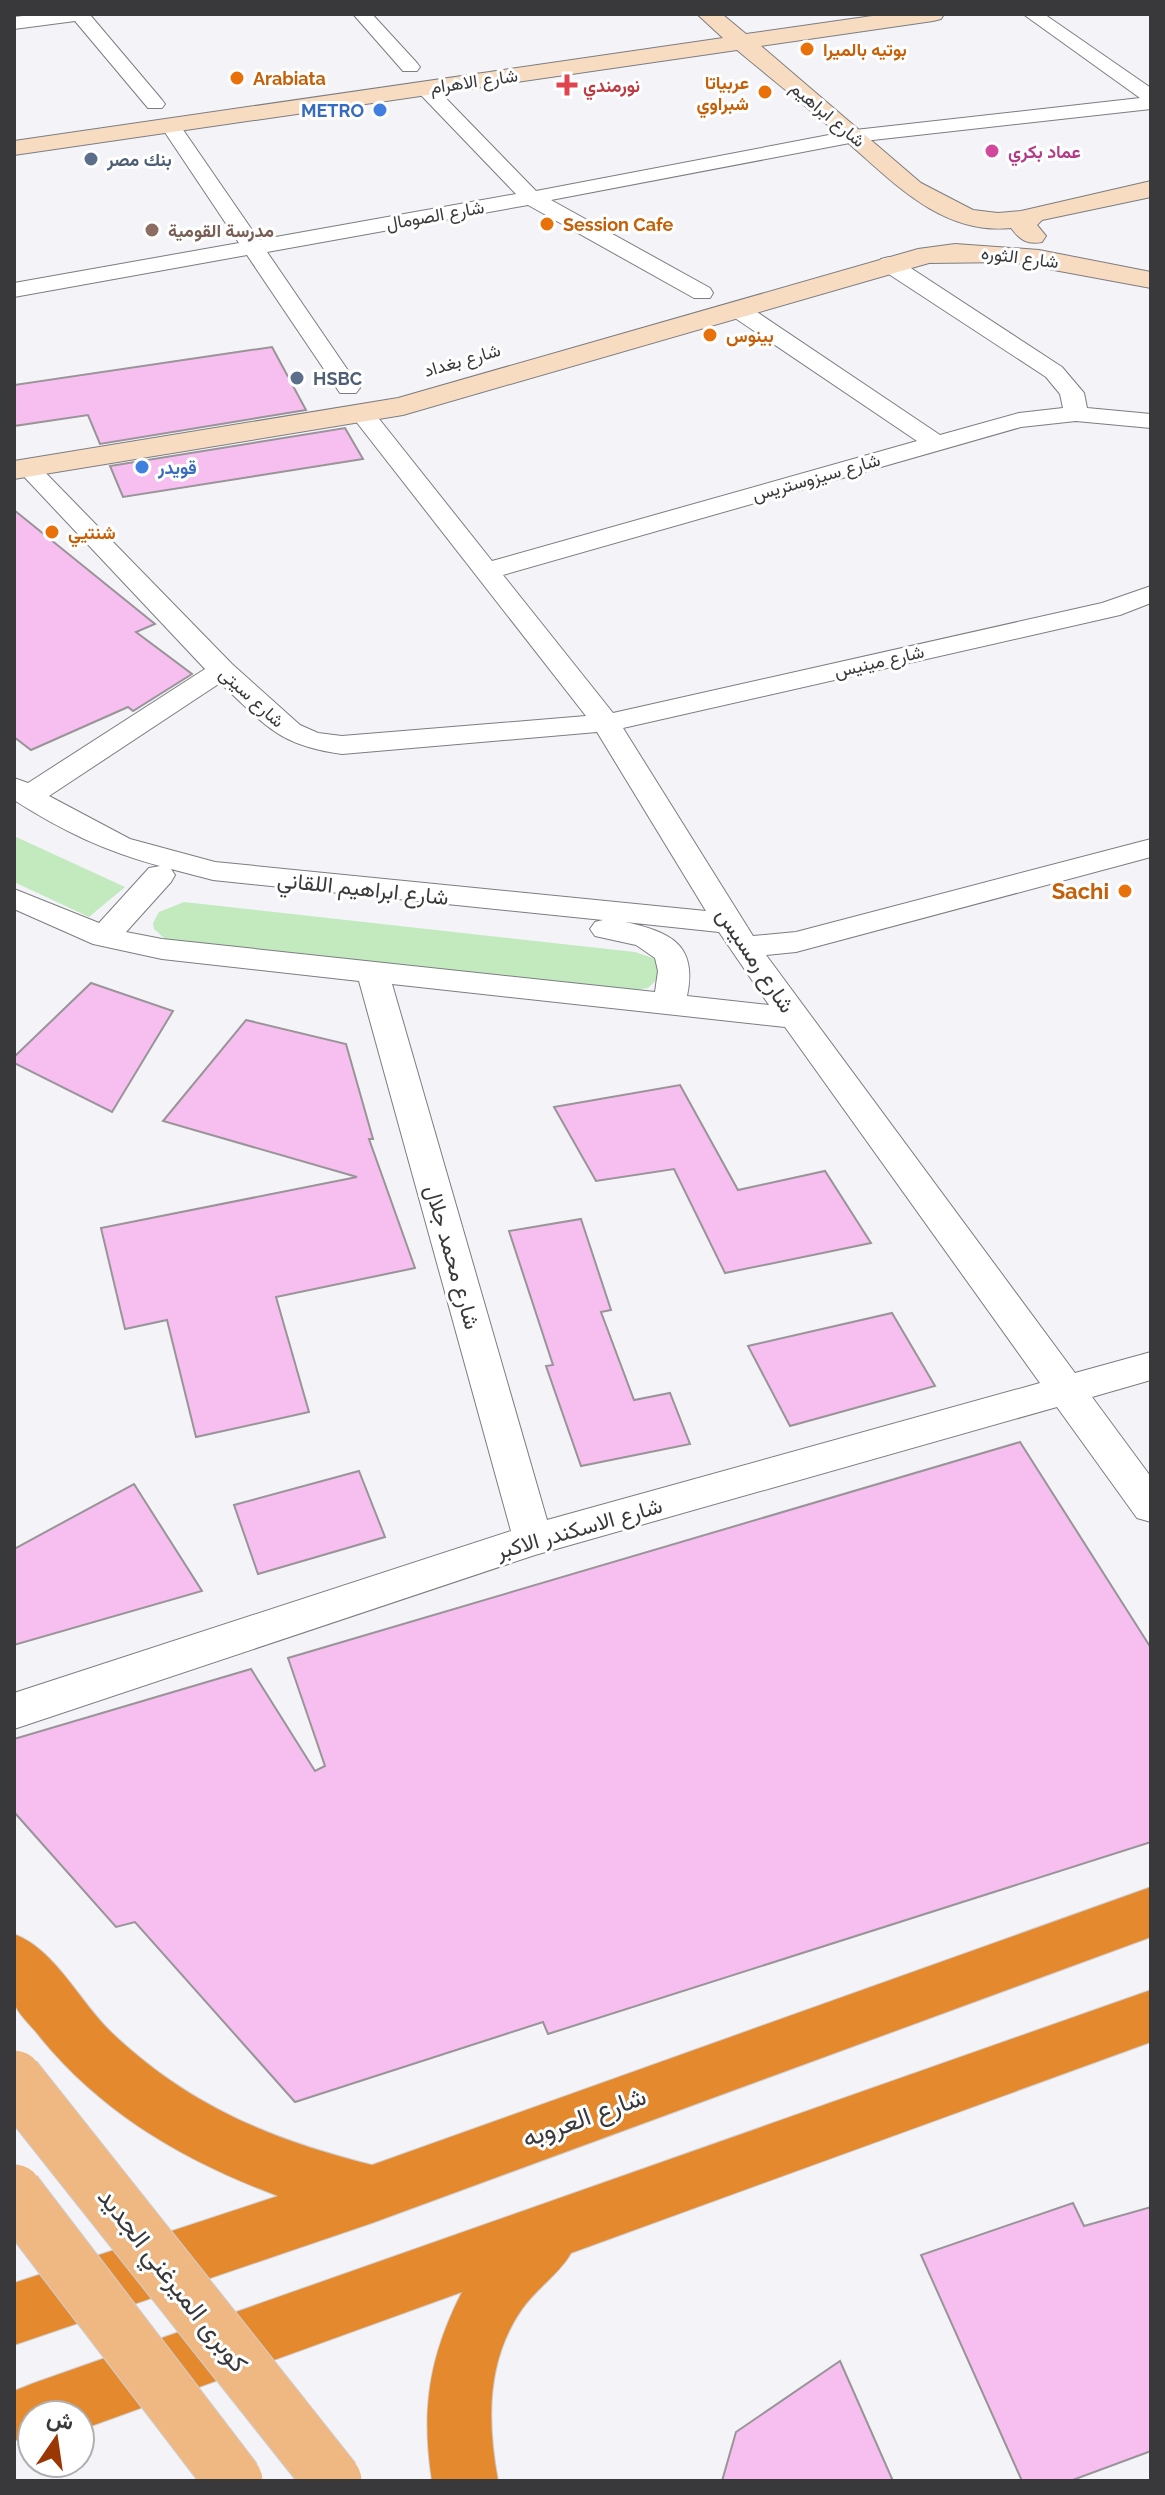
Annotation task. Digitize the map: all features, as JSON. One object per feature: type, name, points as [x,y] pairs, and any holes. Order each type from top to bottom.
[{"type":"highway","name":"شارع العروبه","points":[[14,2314],[372,2194],[1151,1912]]},
{"type":"highway","points":[[14,1960],[88,2049],[133,2090],[185,2126],[256,2160],[306,2178],[372,2194]]},
{"type":"highway","points":[[78,2399],[1151,2016]]},
{"type":"highway","points":[[465,2481],[457,2449],[458,2396],[468,2347],[489,2301],[518,2261],[554,2230]]},
{"type":"main road","points":[[643,33],[772,14]]},
{"type":"main road","name":"شارع الاهرام","points":[[14,148],[933,14]]},
{"type":"main road","name":"شارع ابراهيم","points":[[697,23],[741,42],[855,136],[912,188],[967,217],[1030,227]]},
{"type":"main road","name":"شارع الاهرام","points":[[379,71],[438,63]]},
{"type":"main road","points":[[115,110],[181,100]]},
{"type":"main road","points":[[569,330],[702,293],[909,228],[916,201],[912,188]]},
{"type":"main road","points":[[1030,227],[1151,189]]},
{"type":"main road","name":"شارع الثوره","points":[[909,228],[1030,227],[1151,261]]},
{"type":"main road","name":"شارع الثوره","points":[[889,264],[941,253],[1000,252],[1151,280]]},
{"type":"main road","name":"شارع بغداد","points":[[318,393],[416,402],[889,264]]},
{"type":"main road","name":"شارع بغداد","points":[[18,460],[169,442],[360,395]]},
{"type":"main road","points":[[18,460],[211,411]]},
{"type":"main road","name":"كوبرى الميرغني الجديد","points":[[14,2079],[333,2481]]},
{"type":"main road","points":[[14,2193],[234,2481]]},
{"type":"street","points":[[14,23],[80,14],[155,104]]},
{"type":"street","points":[[362,14],[410,67]]},
{"type":"street","points":[[1032,14],[1151,100]]},
{"type":"street","points":[[425,88],[531,198],[702,293]]},
{"type":"street","name":"شارع الصومال","points":[[14,290],[531,198],[855,136],[1151,100]]},
{"type":"street","name":"شارع رمسيس","points":[[170,125],[486,571],[606,723],[737,935],[1064,1391],[1151,1507]]},
{"type":"street","points":[[889,264],[1054,372],[1072,393],[1076,414]]},
{"type":"street","points":[[737,309],[936,443]]},
{"type":"street","name":"شارع سيزوستريس","points":[[486,571],[1019,420],[1076,414],[1151,421]]},
{"type":"street","name":"شارع سيتى","points":[[18,460],[222,670],[290,731],[322,743],[342,745],[606,723]]},
{"type":"street","name":"شارع مينيس","points":[[606,723],[1110,609],[1151,594]]},
{"type":"street","points":[[19,798],[222,670]]},
{"type":"street","name":"شارع ابراهيم اللقاني","points":[[19,798],[80,846],[160,875],[243,891],[639,935],[652,940],[670,956],[674,966],[669,1004]]},
{"type":"street","name":"شارع ابراهيم اللقاني","points":[[19,798],[119,845],[213,871],[796,942],[1151,848]]},
{"type":"street","points":[[104,937],[160,875]]},
{"type":"street","points":[[14,898],[104,937],[162,949],[796,1018]]},
{"type":"street","name":"شارع محمد جلال","points":[[373,973],[533,1540]]},
{"type":"street","name":"شارع الاسكندر الاكبر","points":[[14,1711],[533,1540],[1151,1366]]},
{"type":"green space","points":[[14,836],[125,887],[89,917],[14,882]]},
{"type":"green space","points":[[184,902],[635,952],[653,958],[659,964],[660,977],[648,988],[627,991],[165,939],[154,929],[153,923],[159,912]]},
{"type":"building","points":[[272,347],[306,410],[100,444],[88,415],[14,426],[14,385]]},
{"type":"building","points":[[345,428],[363,459],[123,497],[110,466]]},
{"type":"building","points":[[14,510],[155,624],[136,632],[192,674],[133,711],[128,707],[31,750],[14,737]]},
{"type":"building","points":[[91,983],[173,1011],[112,1112],[14,1063],[14,1057]]},
{"type":"building","points":[[246,1020],[346,1044],[373,1139],[369,1139],[415,1268],[276,1297],[309,1412],[196,1437],[167,1320],[125,1329],[101,1228],[357,1177],[163,1121]]},
{"type":"building","points":[[680,1085],[738,1190],[825,1171],[871,1243],[725,1273],[674,1169],[596,1181],[554,1107]]},
{"type":"building","points":[[581,1219],[611,1310],[601,1312],[634,1400],[670,1393],[690,1444],[581,1466],[546,1366],[553,1365],[509,1231]]},
{"type":"building","points":[[892,1313],[935,1386],[790,1426],[748,1346]]},
{"type":"building","points":[[1020,1442],[1151,1648],[1151,1842],[548,2034],[543,2022],[295,2102],[135,1922],[116,1927],[14,1812],[14,1739],[251,1669],[315,1771],[325,1766],[288,1658]]},
{"type":"building","points":[[359,1471],[385,1537],[258,1574],[234,1505]]},
{"type":"building","points":[[134,1484],[202,1591],[14,1645],[14,1549]]},
{"type":"building","points":[[1073,2203],[1084,2226],[1151,2207],[1151,2451],[1070,2481],[1022,2481],[921,2255]]},
{"type":"building","points":[[840,2361],[893,2481],[722,2481],[736,2432]]},
{"type":"place","name":"بوتيه بالميرا","points":[[807,49]]},
{"type":"place","name":"Arabiata","points":[[237,78]]},
{"type":"place","name":"نورمندي","points":[[567,85]]},
{"type":"place","name":"عربياتا شبراوي","points":[[765,92]]},
{"type":"place","name":"METRO","points":[[380,110]]},
{"type":"place","name":"عماد بكري","points":[[992,151]]},
{"type":"place","name":"بنك مصر","points":[[91,159]]},
{"type":"place","name":"Session Cafe","points":[[547,224]]},
{"type":"place","name":"مدرسة القومية","points":[[152,230]]},
{"type":"place","name":"بينوس","points":[[710,335]]},
{"type":"place","name":"HSBC","points":[[297,378]]},
{"type":"place","name":"قويدر","points":[[142,467]]},
{"type":"place","name":"شنتيي","points":[[52,532]]},
{"type":"place","name":"Sachi","points":[[1125,891]]}]
